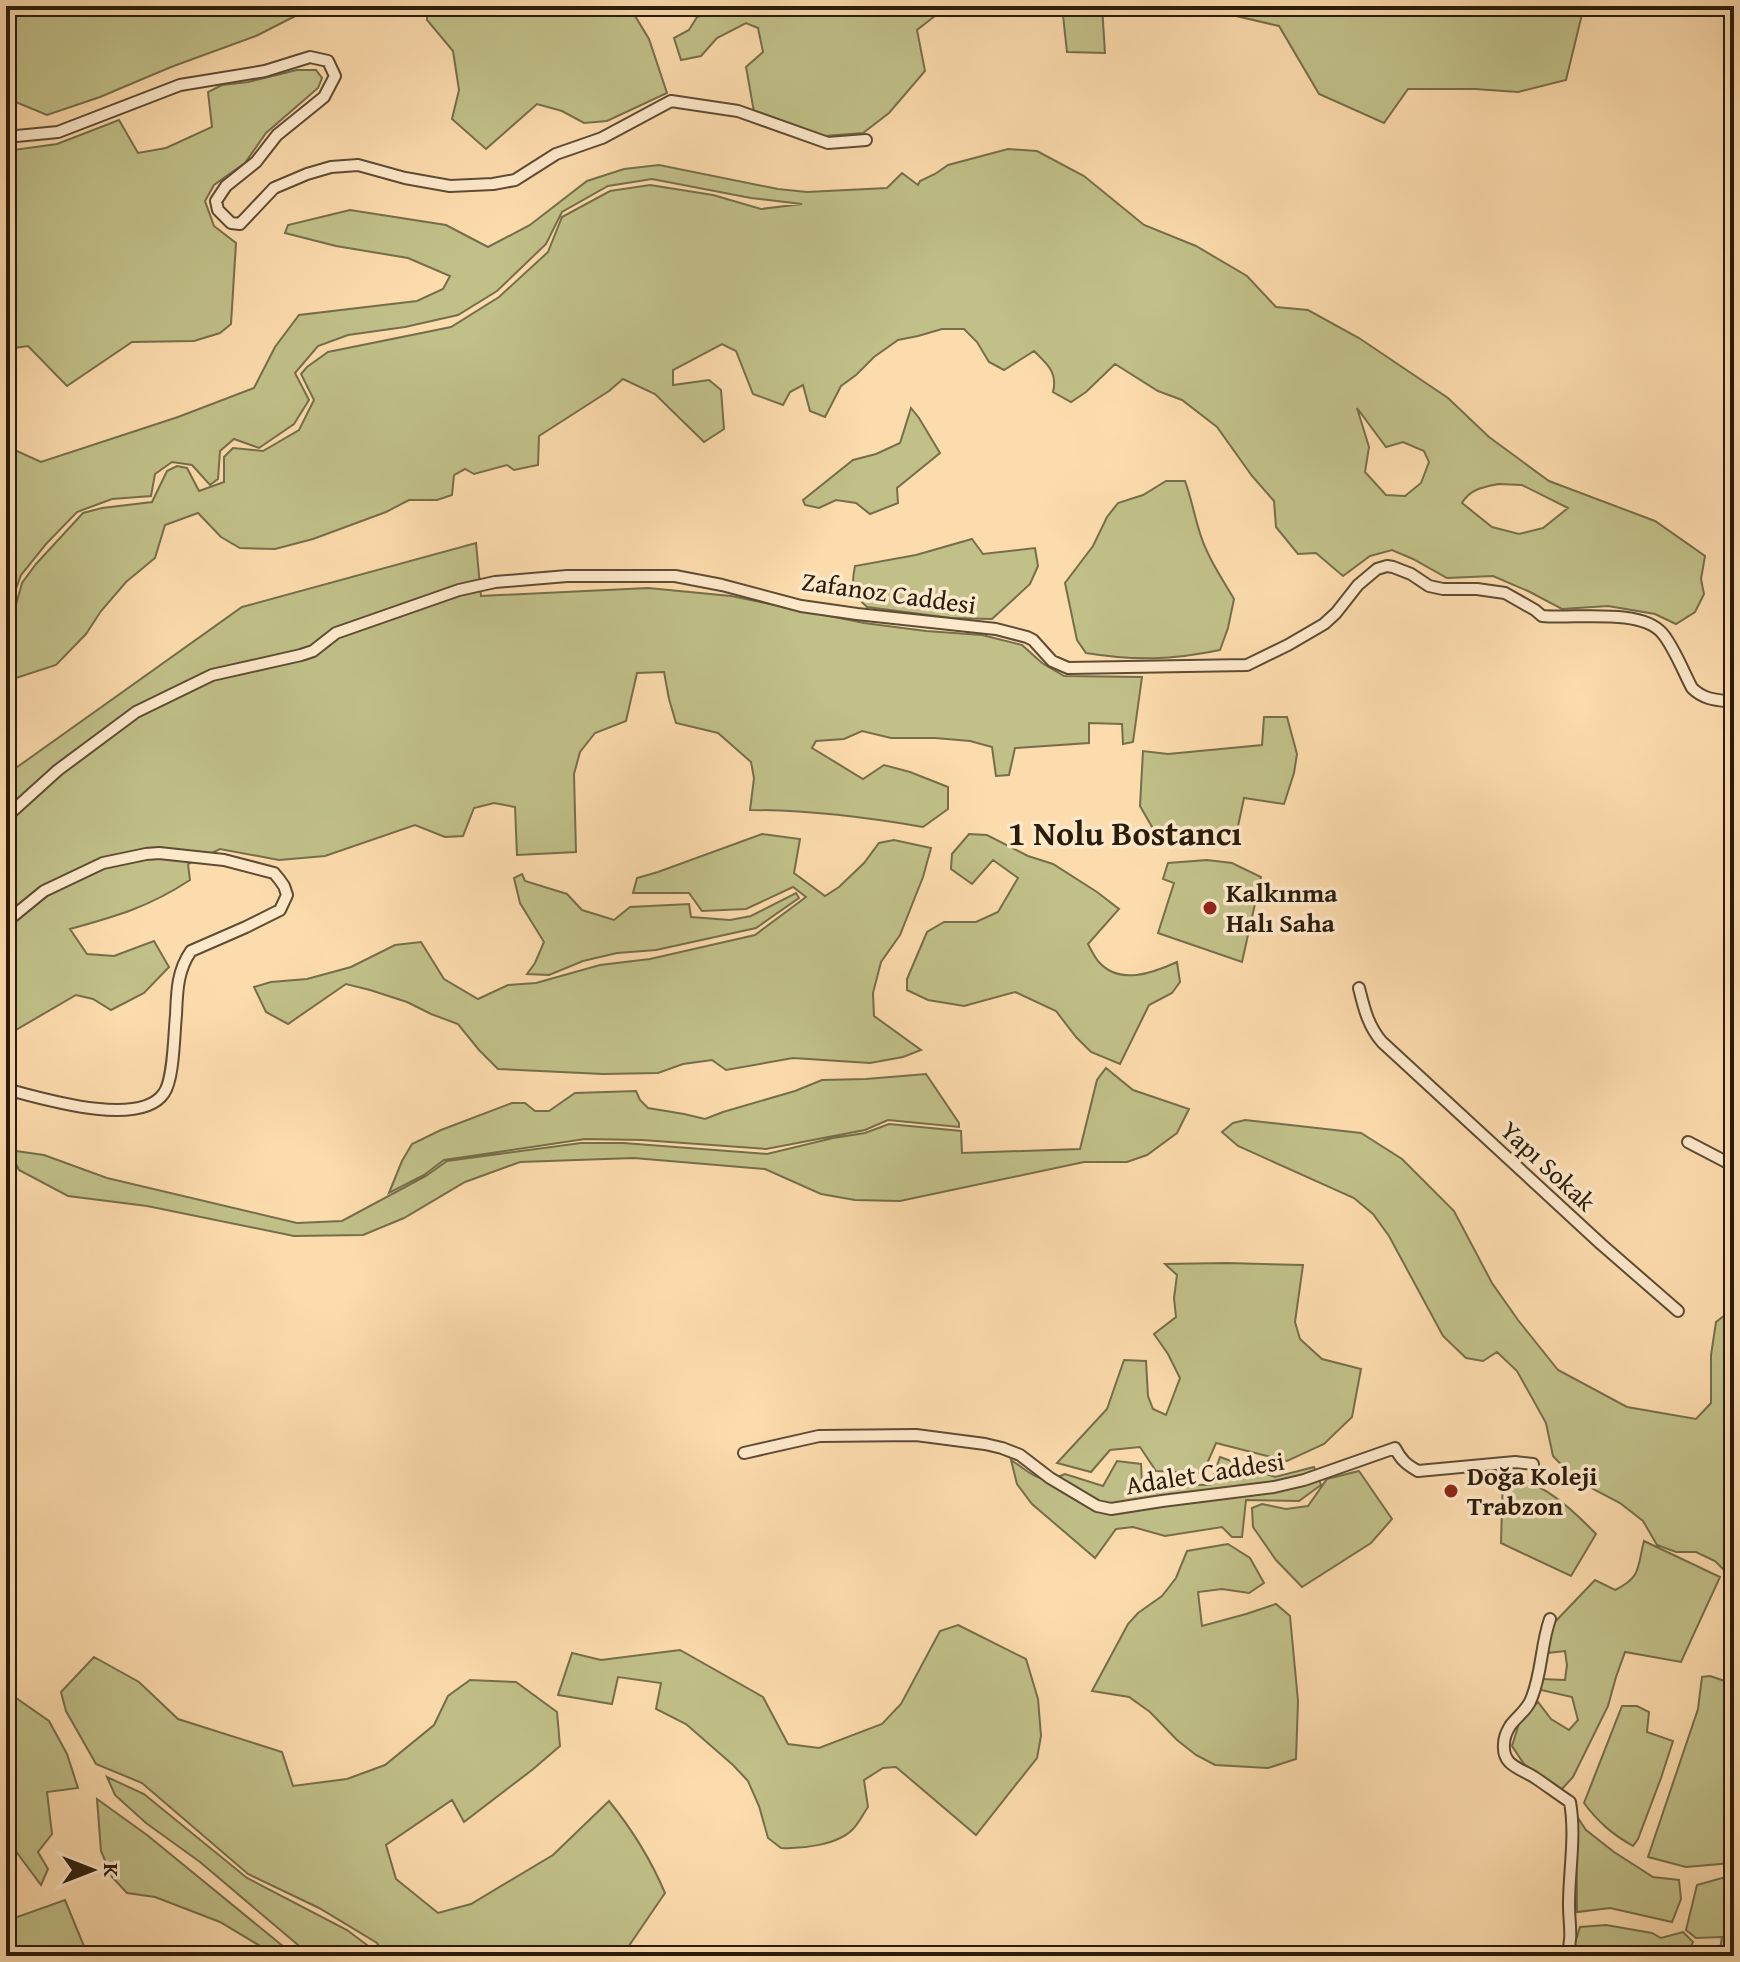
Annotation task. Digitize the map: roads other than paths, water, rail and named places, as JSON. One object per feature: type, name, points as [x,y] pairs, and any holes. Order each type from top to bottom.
[{"type":"street","points":[[6,137],[58,132],[180,85],[265,71],[310,57],[328,61],[335,76],[324,97],[277,135],[256,162],[226,186],[216,201],[218,210],[231,223],[240,224],[274,188],[331,167],[358,165],[450,186],[515,180],[556,154],[602,138],[671,101],[738,111],[828,143],[866,140]]},
{"type":"street","name":"Zafanoz Caddesi","points":[[6,817],[58,770],[136,712],[212,675],[313,651],[336,633],[459,590],[495,582],[567,576],[675,576],[801,606],[996,629],[1033,640],[1052,661],[1068,668],[1149,668],[1247,665],[1324,624],[1368,576],[1387,566],[1411,574],[1429,586],[1505,593],[1542,616],[1645,621],[1663,634],[1698,694],[1711,700],[1734,702]]},
{"type":"street","points":[[6,922],[44,891],[103,863],[146,854],[224,860],[274,873],[287,895],[280,910],[191,951],[187,957],[178,977],[173,1052],[167,1087],[156,1101],[127,1110],[107,1110],[60,1103],[6,1089]]},
{"type":"street","name":"Yapı Sokak","points":[[1359,988],[1375,1034],[1589,1234],[1678,1311]]},
{"type":"street","points":[[1688,1142],[1734,1166]]},
{"type":"street","name":"Adalet Caddesi","points":[[744,1453],[806,1438],[833,1436],[916,1435],[985,1444],[1020,1455],[1050,1478],[1097,1506],[1111,1509],[1274,1487],[1304,1480],[1395,1448],[1406,1464],[1418,1471],[1515,1462],[1533,1464]]},
{"type":"street","points":[[1550,1619],[1534,1694],[1529,1706],[1509,1727],[1504,1749],[1505,1758],[1513,1766],[1570,1802],[1573,1845],[1569,1907],[1571,1934],[1567,1956]]},
{"type":"place","name":"Kalkınma Halı Saha","points":[[1210,908]]},
{"type":"place","name":"Doğa Koleji Trabzon","points":[[1451,1491]]},
{"type":"district","name":"1 Nolu Bostancı","points":[[1125,833]]}]
